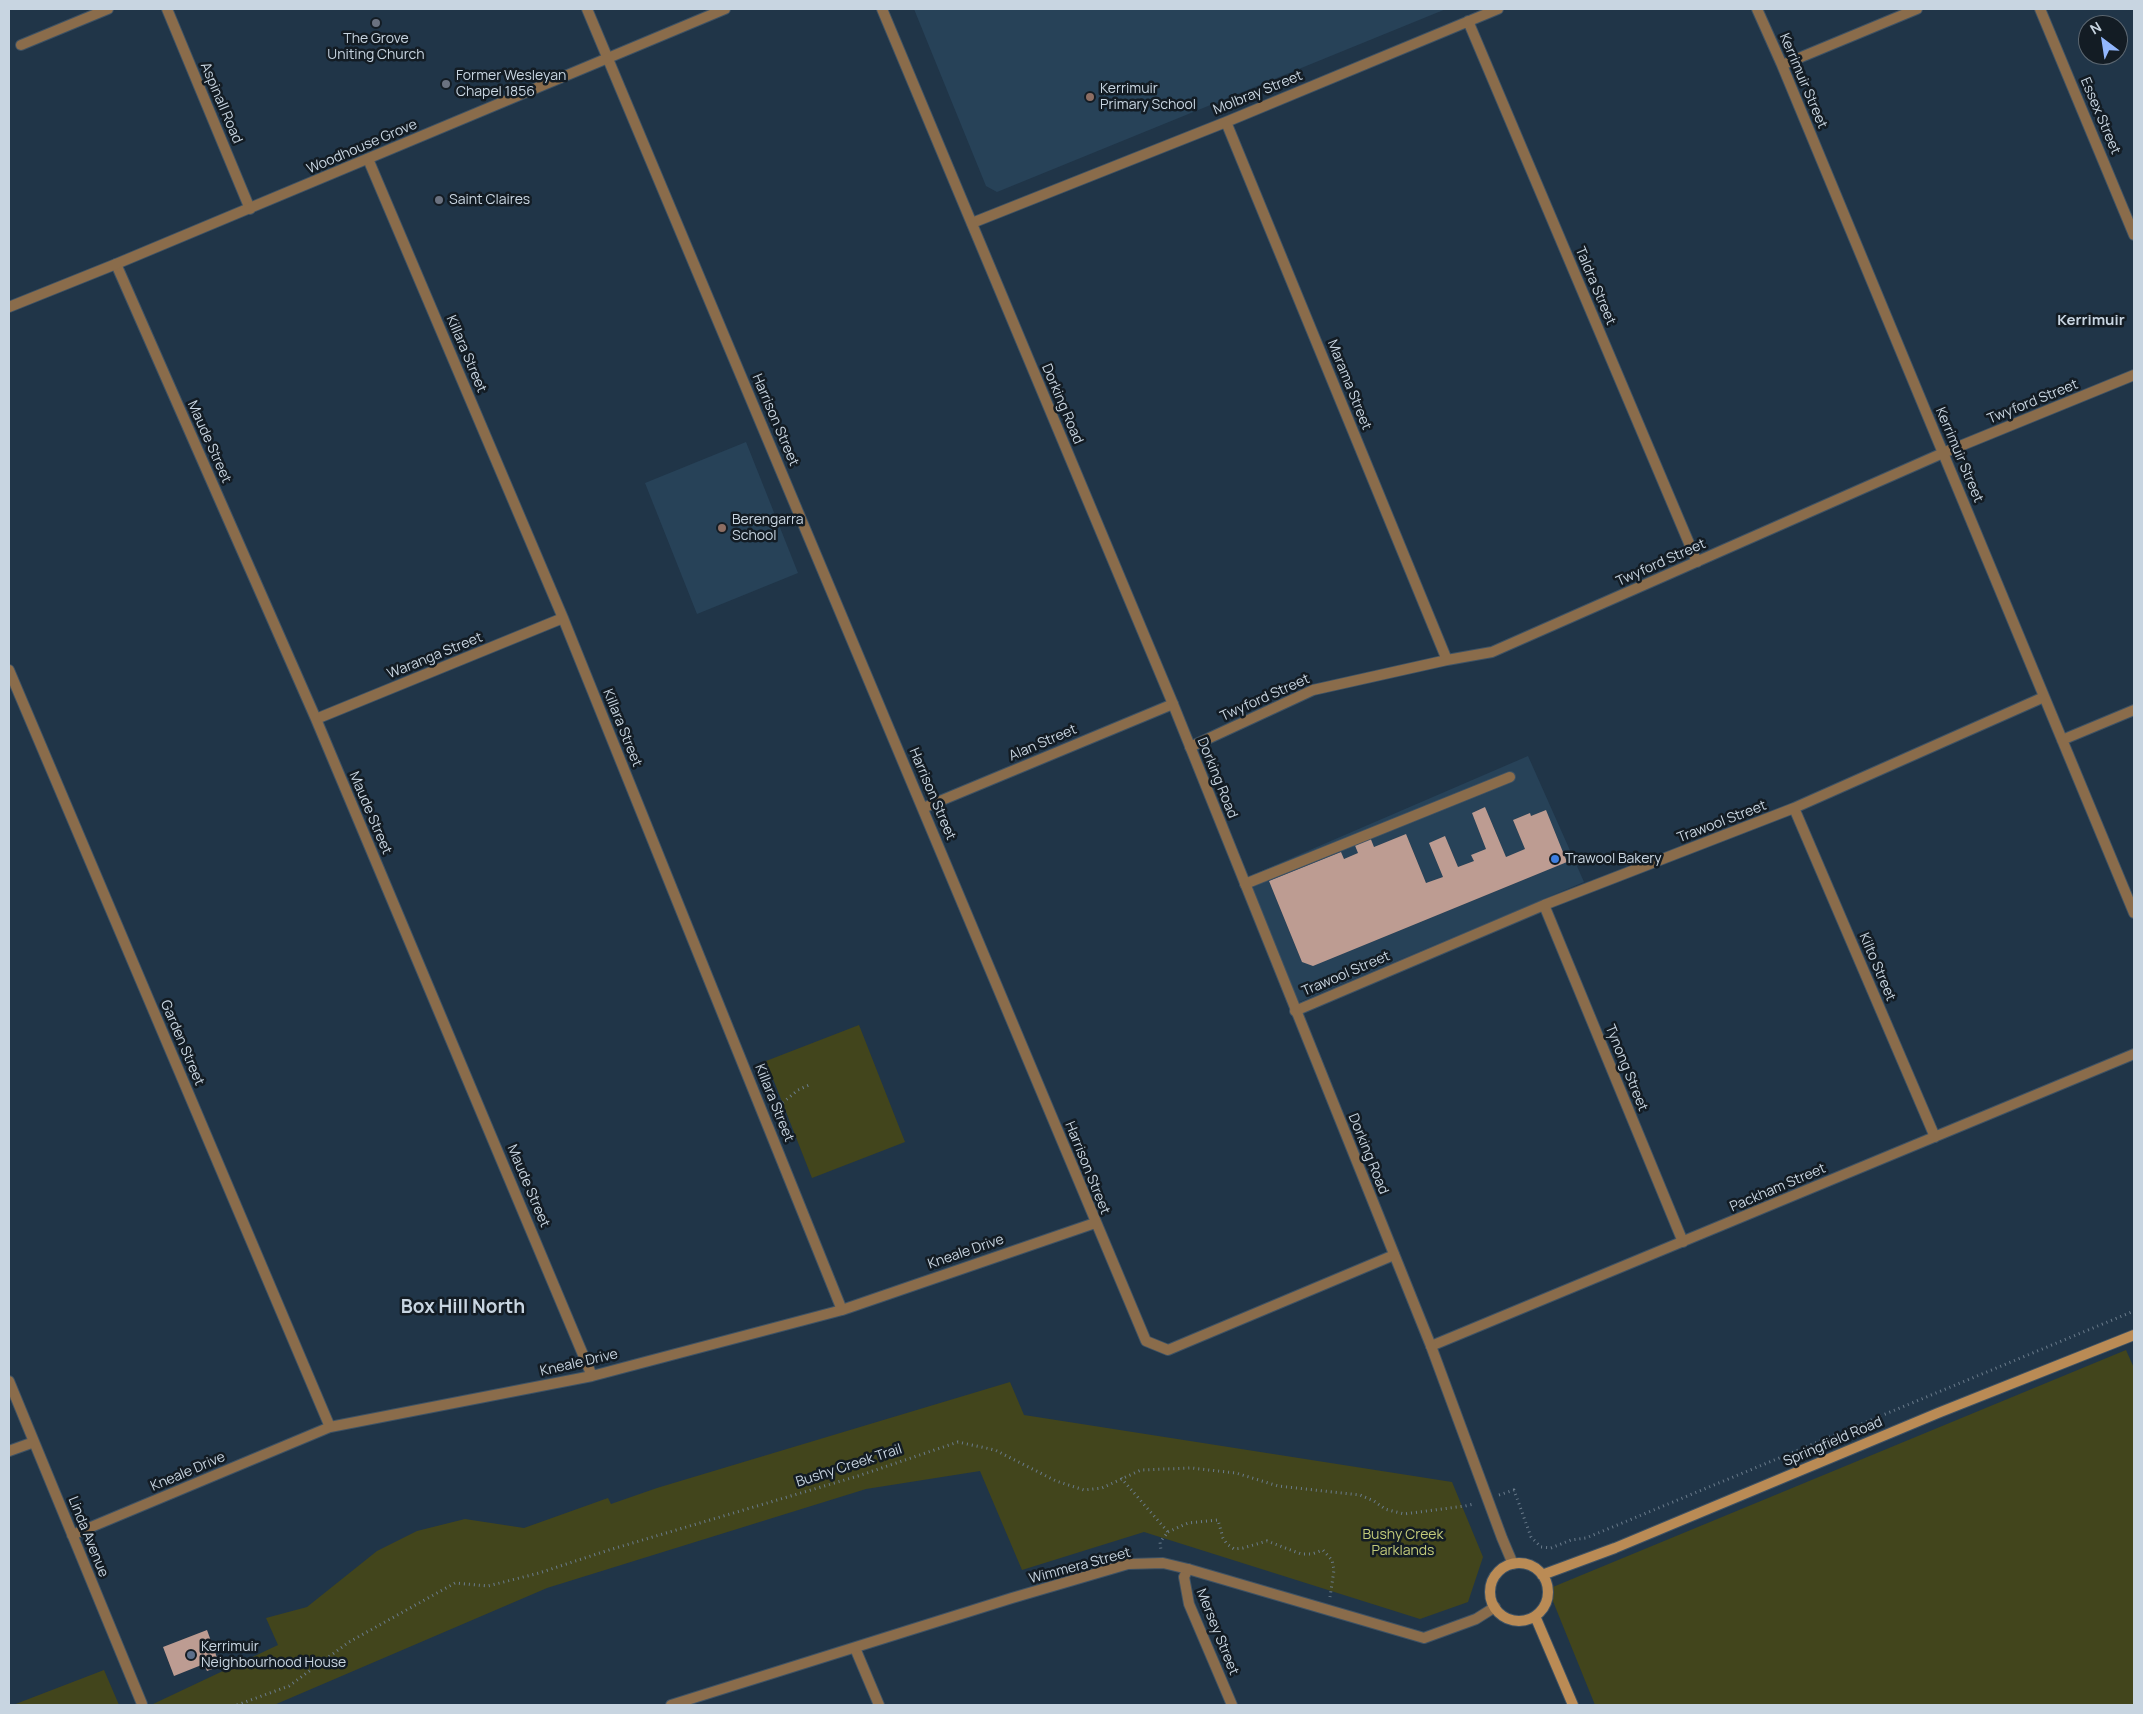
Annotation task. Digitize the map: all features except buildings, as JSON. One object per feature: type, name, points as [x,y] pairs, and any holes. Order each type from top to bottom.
[{"type":"main road","name":"Springfield Road","points":[[1542,1575],[1615,1548],[1929,1417],[2134,1335]]},
{"type":"main road","points":[[1513,1564],[1526,1564],[1535,1568],[1542,1575],[1548,1589],[1547,1600],[1542,1609],[1535,1616],[1518,1621],[1508,1619],[1502,1615],[1494,1607],[1491,1598],[1491,1584],[1496,1575],[1503,1568],[1513,1564]]},
{"type":"main road","points":[[1535,1616],[1573,1705]]},
{"type":"street","points":[[21,45],[108,9]]},
{"type":"street","name":"Aspinall Road","points":[[167,9],[250,208]]},
{"type":"street","name":"Harrison Street","points":[[587,9],[1146,1341],[1168,1350],[1394,1255]]},
{"type":"street","name":"Woodhouse Grove","points":[[9,307],[725,9]]},
{"type":"street","name":"Dorking Road","points":[[882,9],[1173,704],[1431,1346],[1513,1564]]},
{"type":"street","name":"Molbray Street","points":[[972,223],[1226,122],[1498,9]]},
{"type":"street","name":"Kerrimuir Street","points":[[1757,9],[1944,453],[2134,913]]},
{"type":"street","points":[[1782,65],[1917,9]]},
{"type":"street","name":"Essex Street","points":[[2040,9],[2134,235]]},
{"type":"street","name":"Taldra Street","points":[[1468,22],[1697,562]]},
{"type":"street","name":"Marama Street","points":[[1226,122],[1447,660]]},
{"type":"street","name":"Killara Street","points":[[368,159],[564,618],[842,1310]]},
{"type":"street","name":"Maude Street","points":[[116,264],[316,720],[592,1376]]},
{"type":"street","name":"Twyford Street","points":[[1190,747],[1313,690],[1447,660],[1492,652],[1944,453],[2134,375]]},
{"type":"street","name":"Waranga Street","points":[[316,720],[564,618]]},
{"type":"street","name":"Garden Street","points":[[9,670],[330,1427]]},
{"type":"street","name":"Trawool Street","points":[[1295,1010],[1544,905],[1794,808],[2044,697]]},
{"type":"street","name":"Alan Street","points":[[923,808],[1173,704]]},
{"type":"street","points":[[2062,740],[2134,710]]},
{"type":"street","points":[[1245,884],[1510,777]]},
{"type":"street","name":"Kilto Street","points":[[1794,808],[1935,1137]]},
{"type":"street","name":"Tynong Street","points":[[1544,905],[1683,1242]]},
{"type":"street","name":"Packham Street","points":[[1431,1346],[2134,1054]]},
{"type":"street","name":"Kneale Drive","points":[[72,1535],[330,1427],[592,1376],[842,1310],[1095,1223]]},
{"type":"street","name":"Linda Avenue","points":[[9,1381],[142,1704]]},
{"type":"street","points":[[9,1451],[34,1442]]},
{"type":"street","name":"Wimmera Street","points":[[671,1705],[1012,1598],[1128,1564],[1163,1563],[1188,1569],[1424,1638],[1476,1619],[1494,1607]]},
{"type":"street","name":"Mersey Street","points":[[1188,1569],[1184,1577],[1189,1604],[1232,1705]]},
{"type":"street","points":[[855,1648],[879,1705]]},
{"type":"path","points":[[764,1117],[798,1090],[809,1084]]},
{"type":"path","name":"Bushy Creek Trail","points":[[237,1705],[289,1686],[348,1642],[455,1583],[488,1586],[540,1573],[609,1550],[858,1476],[958,1442],[995,1450],[1056,1481],[1084,1490],[1102,1488],[1141,1470],[1191,1468],[1236,1473],[1278,1486],[1360,1495],[1374,1500],[1385,1509],[1404,1514],[1465,1506],[1514,1490],[1531,1537],[1540,1547],[1551,1548],[1571,1540],[1586,1538],[2134,1311]]},
{"type":"path","points":[[1121,1478],[1168,1532]]},
{"type":"path","points":[[1163,1563],[1160,1542],[1168,1532],[1188,1523],[1218,1520],[1227,1544],[1234,1549],[1267,1541],[1301,1554],[1312,1554],[1323,1550],[1332,1560],[1334,1570],[1328,1610]]},
{"type":"shaded area","name":"Kerrimuir Primary School","points":[[914,9],[1446,9],[997,192],[986,186]]},
{"type":"shaded area","name":"Berengarra School","points":[[746,442],[798,573],[697,614],[645,483]]},
{"type":"shaded area","points":[[1528,756],[1584,882],[1297,1003],[1245,878]]},
{"type":"green space","points":[[859,1025],[905,1142],[812,1178],[766,1061]]},
{"type":"green space","points":[[2126,1350],[2134,1368],[2134,1705],[1595,1705],[1548,1589]]},
{"type":"green space","name":"Bushy Creek Parklands","points":[[1010,1382],[1024,1415],[1452,1482],[1483,1557],[1468,1602],[1420,1619],[1144,1532],[1022,1570],[980,1471],[866,1489],[547,1588],[274,1705],[151,1705],[278,1645],[266,1618],[307,1607],[377,1551],[417,1531],[465,1519],[524,1528],[608,1498],[611,1504],[657,1488]]},
{"type":"green space","points":[[104,1670],[119,1705],[13,1705]]},
{"type":"place","name":"The Grove Uniting Church","points":[[376,23]]},
{"type":"place","name":"Former Wesleyan Chapel 1856","points":[[446,84]]},
{"type":"place","name":"Kerrimuir Primary School","points":[[1090,97]]},
{"type":"place","name":"Saint Claires","points":[[439,200]]},
{"type":"place","name":"Berengarra School","points":[[722,528]]},
{"type":"place","name":"Trawool Bakery","points":[[1555,859]]},
{"type":"place","name":"Kerrimuir Neighbourhood House","points":[[191,1655]]},
{"type":"district","name":"Kerrimuir","points":[[2091,321]]},
{"type":"district","name":"Box Hill North","points":[[463,1308]]}]
